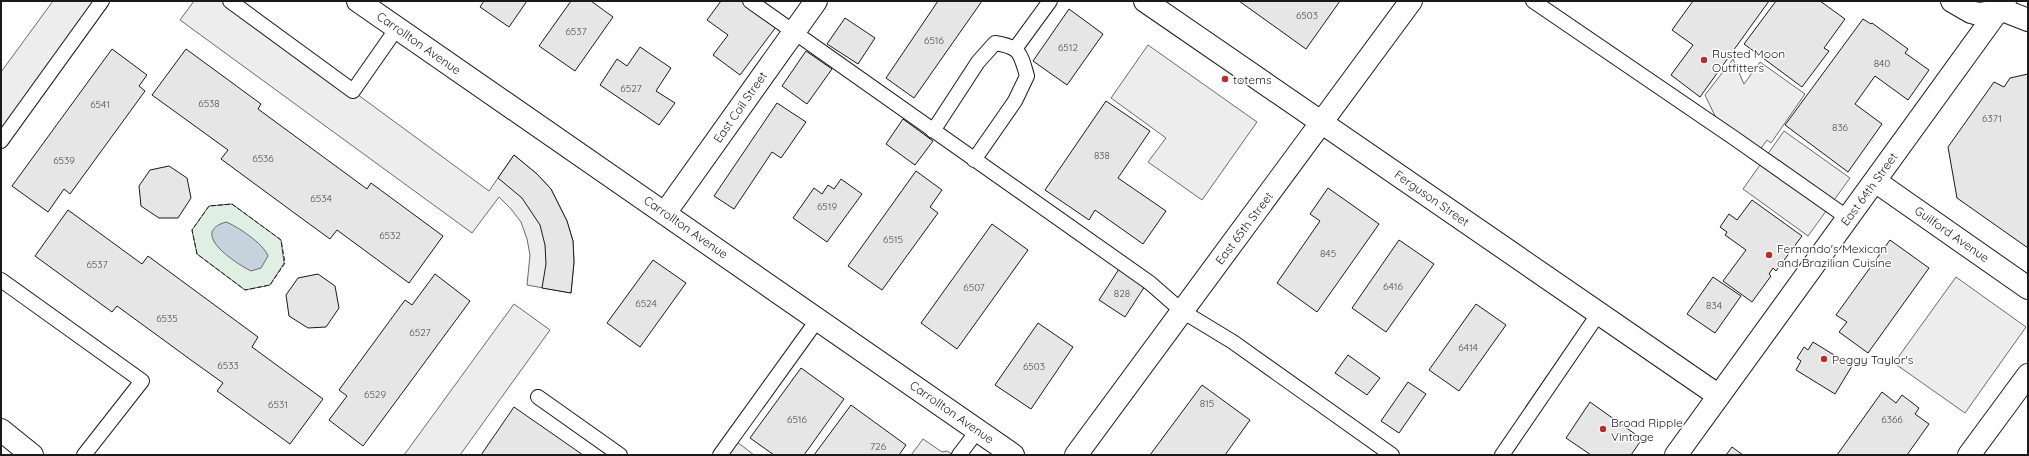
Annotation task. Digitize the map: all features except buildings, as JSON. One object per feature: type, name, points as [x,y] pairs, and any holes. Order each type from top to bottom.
[{"type":"street","name":"Carrollton Avenue","points":[[358,1],[665,212],[1013,455]]},
{"type":"street","name":"East Coil Street","points":[[665,212],[816,1]]},
{"type":"street","name":"East 65th Street","points":[[1076,455],[1411,1]]},
{"type":"street","points":[[1952,1],[1966,10],[1978,14],[2002,6],[2012,13],[2028,20]]},
{"type":"street","name":"Ferguson Street","points":[[1153,3],[1322,122],[1719,396]]},
{"type":"street","name":"East 64th Street","points":[[1676,455],[2002,6]]},
{"type":"street","name":"Guilford Avenue","points":[[1875,181],[2028,288]]},
{"type":"street","points":[[1969,455],[2028,375]]},
{"type":"street","points":[[1,430],[32,455]]},
{"type":"lane","points":[[1,141],[102,1]]},
{"type":"lane","points":[[230,1],[353,91],[397,28]]},
{"type":"lane","points":[[750,1],[1150,283],[1182,311],[1233,342],[1392,455]]},
{"type":"lane","points":[[1015,49],[1050,1]]},
{"type":"lane","points":[[1533,1],[1734,138],[1848,218]]},
{"type":"lane","points":[[933,131],[978,62],[995,43],[1011,46],[1020,53],[1027,76],[1015,101],[974,160]]},
{"type":"lane","points":[[1,280],[142,381],[84,455]]},
{"type":"lane","points":[[1502,455],[1599,313]]},
{"type":"lane","points":[[720,455],[818,319]]},
{"type":"lane","points":[[538,397],[620,455]]},
{"type":"lane","points":[[959,455],[978,430]]},
{"type":"green space","points":[[232,204],[281,240],[284,263],[270,285],[245,290],[197,254],[192,230],[209,206]]},
{"type":"shaded area","points":[[53,1],[102,1],[1,141],[1,72]]},
{"type":"shaded area","points":[[194,1],[230,1],[489,191],[514,155],[537,174],[551,189],[567,221],[573,241],[574,262],[571,293],[527,285],[530,255],[527,239],[521,222],[499,197],[472,233],[180,20]]},
{"type":"shaded area","points":[[1148,45],[1257,122],[1202,200],[1148,162],[1166,138],[1111,98]]},
{"type":"shaded area","points":[[1733,59],[1744,84],[1760,62],[1805,94],[1771,143],[1767,140],[1759,151],[1718,122],[1705,95]]},
{"type":"shaded area","points":[[1784,131],[1850,178],[1808,236],[1743,189]]},
{"type":"shaded area","points":[[226,222],[237,227],[250,236],[265,251],[268,256],[261,268],[251,271],[236,262],[219,248],[212,233],[216,227]]},
{"type":"shaded area","points":[[1956,277],[2026,327],[1965,413],[1894,363]]},
{"type":"shaded area","points":[[514,304],[550,330],[460,455],[404,455]]},
{"type":"shaded area","points":[[732,438],[754,455],[720,455]]},
{"type":"shaded area","points":[[923,439],[942,452],[947,451],[953,455],[911,455]]},
{"type":"fence","points":[[232,204],[281,240],[285,263],[270,285],[245,290],[197,254],[192,230],[209,206],[232,204]]},
{"type":"place","name":"Rusted Moon Outfitters","points":[[1704,60]]},
{"type":"place","name":"totems","points":[[1225,79]]},
{"type":"place","name":"Fernando's Mexican and Brazilian Cuisine","points":[[1769,255]]},
{"type":"place","name":"Peggy Taylor's","points":[[1824,359]]},
{"type":"place","name":"Broad Ripple Vintage","points":[[1603,429]]}]
